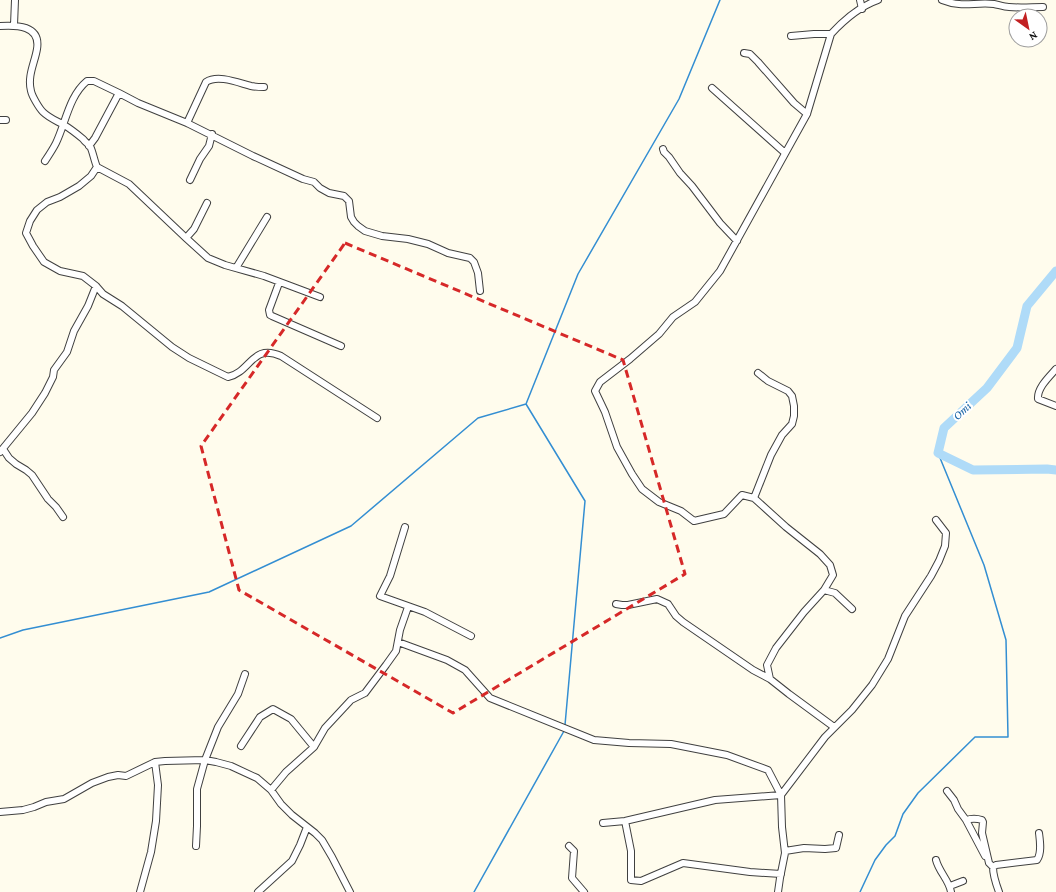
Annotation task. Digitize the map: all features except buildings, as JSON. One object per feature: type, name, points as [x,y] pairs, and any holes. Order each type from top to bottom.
[{"type":"street","points":[[14,25],[15,0]]},
{"type":"street","points":[[860,0],[862,9]]},
{"type":"street","points":[[770,679],[767,665],[776,648],[804,612],[824,590],[833,575],[830,565],[820,554],[786,527],[754,498],[742,495],[724,514],[694,521],[681,511],[659,502],[642,489],[632,474],[617,447],[605,412],[595,391],[600,382],[659,334],[673,317],[694,302],[716,278],[752,216],[807,114],[830,34],[838,26],[862,9],[878,0]]},
{"type":"street","points":[[942,0],[959,5],[994,2],[1007,7],[1043,7]]},
{"type":"street","points":[[0,26],[14,25],[30,29],[34,34],[38,47],[31,69],[31,91],[42,112],[77,133],[89,146],[97,166],[129,184],[208,258],[225,266],[264,276],[279,283],[320,297]]},
{"type":"street","points":[[791,36],[830,34]]},
{"type":"street","points":[[744,53],[750,54],[794,104],[807,114]]},
{"type":"street","points":[[45,162],[56,143],[72,101],[83,84],[90,80],[94,81],[138,103],[212,134],[253,156],[303,179],[314,182],[320,188],[329,193],[344,196],[349,201],[351,217],[354,222],[365,231],[382,236],[408,239],[428,244],[448,253],[470,258],[474,262],[478,273],[480,291]]},
{"type":"street","points":[[187,123],[206,82],[209,80],[227,80],[253,87],[264,87]]},
{"type":"street","points":[[712,88],[785,154]]},
{"type":"street","points":[[89,146],[95,138],[119,93]]},
{"type":"street","points":[[190,180],[208,146],[212,134]]},
{"type":"street","points":[[663,149],[720,223],[737,241]]},
{"type":"street","points":[[97,166],[90,176],[79,186],[60,197],[47,202],[37,210],[30,221],[26,233],[44,262],[60,271],[83,276],[96,286],[103,294],[122,306],[172,348],[228,377],[236,374],[259,355],[264,353],[274,353],[282,356],[377,418]]},
{"type":"street","points":[[186,238],[194,229],[207,203]]},
{"type":"street","points":[[236,268],[267,217]]},
{"type":"street","points":[[279,283],[269,310],[270,314],[341,346]]},
{"type":"street","points":[[63,517],[48,499],[32,475],[12,461],[1,450],[32,413],[45,393],[53,377],[54,370],[67,352],[74,331],[88,306],[96,286]]},
{"type":"street","points":[[1056,369],[1044,383],[1038,394],[1038,399],[1056,406]]},
{"type":"street","points":[[754,498],[771,455],[782,435],[792,424],[794,416],[792,396],[788,391],[768,381],[758,373]]},
{"type":"street","points":[[603,823],[625,821],[715,800],[781,795],[825,737],[852,710],[872,685],[888,660],[905,616],[939,561],[945,546],[946,534],[936,520]]},
{"type":"street","points":[[405,527],[390,576],[380,596],[425,612],[471,636]]},
{"type":"street","points":[[824,590],[835,593],[852,609]]},
{"type":"street","points":[[616,604],[622,606],[657,599],[668,604],[676,616],[683,622],[754,670],[770,679],[834,727]]},
{"type":"street","points":[[271,790],[286,772],[314,747],[326,728],[351,700],[365,693],[396,651],[400,630],[408,606]]},
{"type":"street","points":[[398,642],[447,660],[466,670],[490,698],[594,740],[671,744],[727,755],[768,770],[781,795],[782,827],[785,853],[778,892]]},
{"type":"street","points":[[196,846],[198,789],[205,760],[218,727],[238,694],[245,674]]},
{"type":"street","points":[[241,746],[260,717],[273,710],[291,719],[314,747]]},
{"type":"street","points":[[0,812],[23,810],[46,802],[64,799],[92,783],[108,777],[118,775],[126,776],[155,762],[165,760],[205,760],[223,763],[257,778],[271,790],[281,804],[322,840],[350,892]]},
{"type":"street","points":[[140,892],[151,852],[156,821],[158,784],[155,762]]},
{"type":"street","points":[[947,791],[966,820],[991,865]]},
{"type":"street","points":[[966,820],[972,818],[982,820],[983,822],[982,832],[994,879],[999,892]]},
{"type":"street","points":[[625,821],[631,851],[631,880],[641,881],[683,863],[750,872],[781,874]]},
{"type":"street","points":[[258,892],[292,861],[307,827]]},
{"type":"street","points":[[991,865],[1037,860],[1039,858],[1040,845],[1039,833]]},
{"type":"street","points":[[785,850],[804,848],[836,848],[839,835]]},
{"type":"street","points":[[569,846],[574,851],[572,878],[584,892]]},
{"type":"street","points":[[936,860],[950,889],[964,881]]},
{"type":"highlighted area","points":[[345,243],[623,360],[685,574],[453,713],[239,590],[201,446]]},
{"type":"waterway","points":[[565,725],[585,501],[526,404],[578,274],[679,99],[720,0]]},
{"type":"waterway","name":"Omi","points":[[1056,271],[1027,306],[1017,348],[987,388],[944,428],[938,453],[973,470],[1056,470]]},
{"type":"waterway","points":[[0,638],[23,630],[209,592],[351,526],[478,418],[526,404]]},
{"type":"waterway","points":[[860,892],[875,860],[895,836],[903,814],[918,793],[975,737],[1008,737],[1006,640],[984,565],[938,453]]},
{"type":"waterway","points":[[474,892],[564,731]]}]
